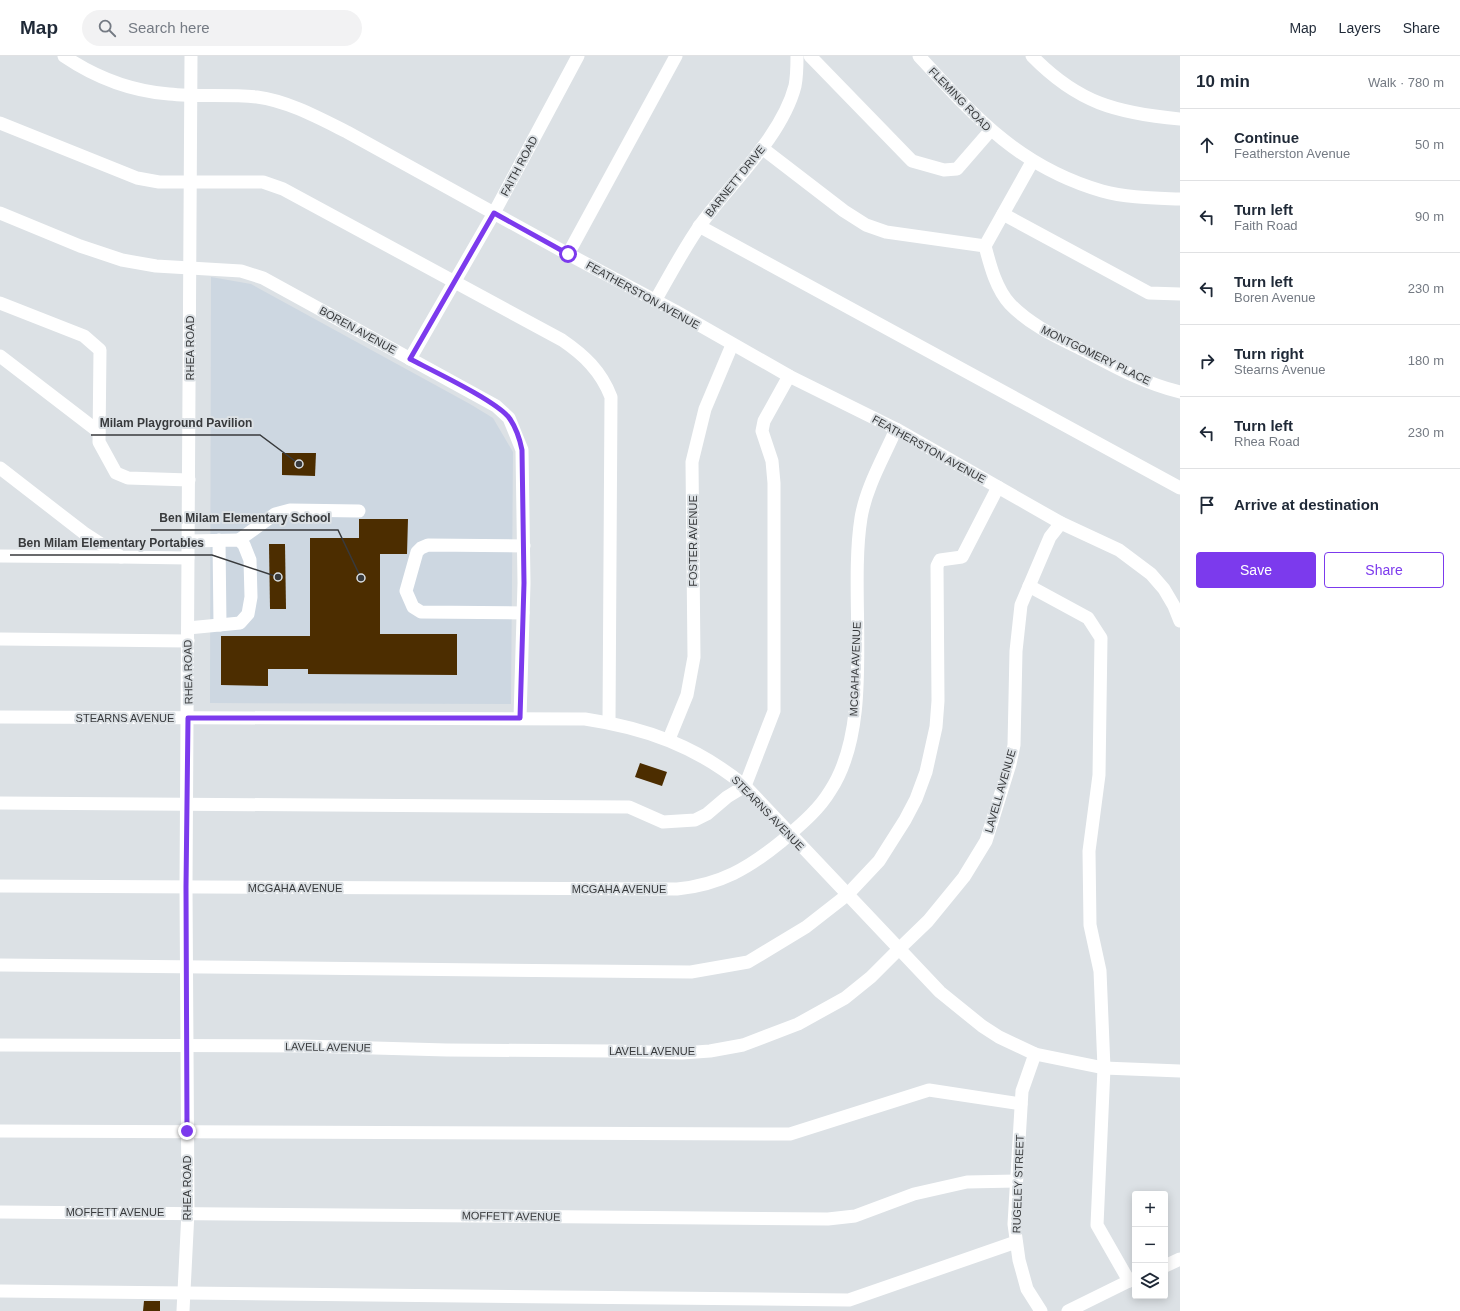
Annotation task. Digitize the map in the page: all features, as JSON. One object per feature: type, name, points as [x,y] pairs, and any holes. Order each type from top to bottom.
[{"type":"street","name":"FEATHERSTON AVENUE","points":[[64,56],[85,70],[119,84],[147,92],[256,97],[268,99],[310,114],[347,132],[656,301],[789,376],[896,429],[1061,523],[1119,550],[1151,574],[1164,589],[1174,606],[1180,621]]},
{"type":"street","name":"RHEA ROAD","points":[[183,1311],[188,1212],[186,887],[191,56]]},
{"type":"street","name":"FAITH ROAD","points":[[410,359],[494,213],[578,56]]},
{"type":"street","points":[[568,254],[676,56]]},
{"type":"street","name":"BARNETT DRIVE","points":[[656,301],[699,226],[724,193],[762,148],[778,125],[790,101],[795,86],[797,56]]},
{"type":"street","points":[[810,56],[912,161],[944,170],[957,169],[990,131]]},
{"type":"street","name":"FLEMING ROAD","points":[[919,56],[972,114],[990,131],[1032,162],[1057,175],[1102,191],[1139,197],[1180,199]]},
{"type":"street","points":[[1032,56],[1056,78],[1078,94],[1106,107],[1155,117],[1180,119]]},
{"type":"street","points":[[0,123],[137,178],[158,182],[263,182],[283,189],[454,283],[562,340],[581,354],[606,383],[611,397],[609,722]]},
{"type":"street","points":[[762,148],[844,212],[866,226],[886,232],[985,246],[1032,162]]},
{"type":"street","name":"BOREN AVENUE","points":[[0,213],[80,246],[122,260],[156,266],[241,271],[263,278],[496,406],[509,418],[520,441],[522,450],[524,546],[520,718]]},
{"type":"street","points":[[1003,214],[1149,293],[1180,294]]},
{"type":"street","points":[[699,226],[1180,488]]},
{"type":"street","name":"MONTGOMERY PLACE","points":[[985,246],[991,267],[1003,294],[1010,304],[1036,326],[1118,368],[1151,383],[1180,392]]},
{"type":"street","points":[[0,303],[84,336],[100,350],[99,442],[116,473],[128,478],[188,480]]},
{"type":"street","name":"FOSTER AVENUE","points":[[669,739],[687,694],[694,657],[692,462],[705,409],[732,345]]},
{"type":"street","points":[[0,356],[99,432]]},
{"type":"street","points":[[0,803],[629,807],[664,822],[695,820],[707,814],[727,797],[745,786],[774,711],[774,483],[772,460],[762,431],[764,421],[789,376]]},
{"type":"street","name":"MCGAHA AVENUE","points":[[0,886],[691,887],[710,884],[738,872],[761,858],[815,811],[831,791],[844,764],[849,747],[856,694],[860,519],[872,484],[896,429]]},
{"type":"street","points":[[0,468],[84,533],[121,557]]},
{"type":"street","points":[[0,965],[691,972],[748,962],[806,927],[846,895],[879,861],[916,799],[926,772],[936,727],[938,701],[937,566],[940,560],[962,557],[998,487]]},
{"type":"street","points":[[188,541],[239,540],[275,514],[290,510],[359,511]]},
{"type":"street","name":"LAVELL AVENUE","points":[[0,1045],[682,1053],[710,1051],[743,1045],[770,1036],[820,1013],[845,998],[871,976],[928,921],[964,877],[986,841],[1010,764],[1014,745],[1016,651],[1022,605],[1050,537],[1061,523]]},
{"type":"street","points":[[218,540],[220,625]]},
{"type":"street","points":[[0,639],[188,635],[220,625],[240,624],[248,614],[251,597],[250,560],[244,545],[239,540]]},
{"type":"street","points":[[523,613],[421,612],[413,607],[406,591],[415,556],[421,548],[428,545],[524,546]]},
{"type":"street","points":[[0,556],[188,558]]},
{"type":"street","points":[[1029,586],[1088,618],[1101,638],[1099,775],[1089,851],[1090,925],[1100,971],[1104,1068],[1097,1225],[1132,1279],[1068,1311]]},
{"type":"street","name":"STEARNS AVENUE","points":[[0,717],[584,719],[609,722],[669,739],[686,747],[727,772],[745,786],[846,895],[940,992],[982,1026],[999,1037],[1035,1054],[1104,1068],[1180,1071]]},
{"type":"street","name":"RUGELEY STREET","points":[[1035,1054],[1025,1079],[1021,1104],[1014,1224],[1019,1260],[1027,1289],[1041,1311]]},
{"type":"street","points":[[0,1131],[790,1134],[929,1090],[1021,1104]]},
{"type":"street","name":"MOFFETT AVENUE","points":[[0,1212],[188,1212],[828,1219],[855,1216],[914,1194],[967,1182],[1016,1181]]},
{"type":"street","points":[[0,1291],[848,1300],[1016,1242]]},
{"type":"street","points":[[1168,1265],[1180,1259]]},
{"type":"shaded area","points":[[211,277],[251,284],[493,418],[513,452],[511,704],[210,703]]},
{"type":"building","points":[[282,453],[316,453],[315,476],[282,475]]},
{"type":"building","points":[[359,519],[408,519],[407,554],[380,554],[380,634],[457,634],[457,675],[308,674],[308,669],[268,669],[268,686],[221,685],[221,636],[310,636],[310,538],[359,538]]},
{"type":"building","points":[[269,544],[285,544],[286,609],[270,609]]},
{"type":"building","points":[[640,763],[667,772],[662,786],[635,777]]},
{"type":"building","points":[[144,1301],[160,1301],[160,1311],[143,1311]]},
{"type":"place","name":"Milam Playground Pavilion","points":[[299,464]]},
{"type":"place","name":"Ben Milam Elementary Portables","points":[[278,577]]},
{"type":"place","name":"Ben Milam Elementary School","points":[[361,578]]},
{"type":"route","points":[[187,1131],[186,887],[188,718],[520,718],[524,583],[522,450],[520,441],[509,418],[496,406],[410,359],[494,213],[568,254]]}]
